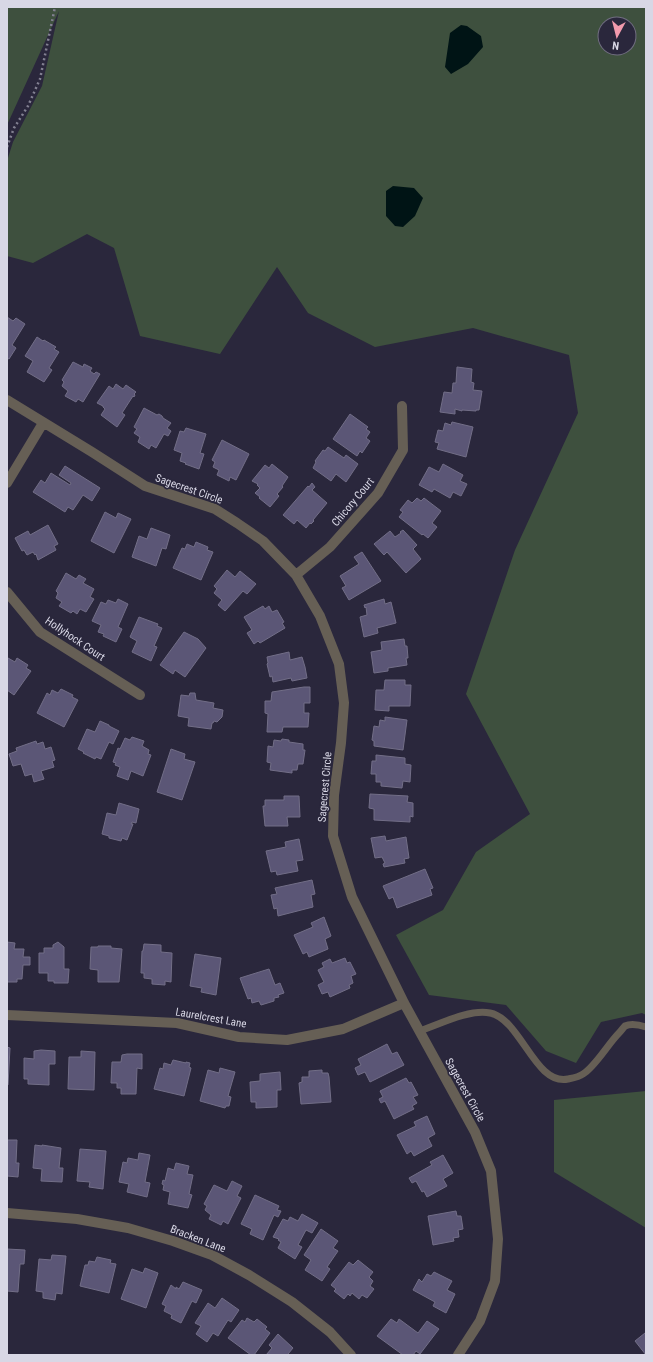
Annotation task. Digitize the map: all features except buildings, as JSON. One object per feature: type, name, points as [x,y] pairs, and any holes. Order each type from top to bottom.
[{"type":"street","name":"Sagecrest Circle","points":[[7,400],[145,486],[215,509],[263,541],[296,574],[320,616],[339,664],[344,703],[341,743],[334,795],[333,836],[352,897],[404,1003],[477,1139],[491,1171],[498,1239],[495,1281],[480,1321],[458,1355]]},
{"type":"street","name":"Chicory Court","points":[[296,574],[330,547],[378,493],[404,450],[402,406]]},
{"type":"street","points":[[7,483],[44,423]]},
{"type":"street","name":"Hollyhock Court","points":[[7,592],[40,632],[140,695]]},
{"type":"street","name":"Laurelcrest Lane","points":[[7,1015],[177,1023],[239,1037],[287,1040],[343,1029],[404,1003]]},
{"type":"street","name":"Bracken Lane","points":[[7,1213],[77,1219],[128,1228],[173,1241],[212,1255],[249,1275],[292,1302],[330,1332],[351,1355]]},
{"type":"lane","points":[[420,1031],[472,1013],[488,1013],[498,1016],[510,1026],[548,1074],[556,1078],[566,1079],[583,1074],[596,1061],[611,1041],[625,1026],[633,1024],[646,1027]]},
{"type":"path","points":[[7,147],[14,128],[28,106],[40,79],[55,7]]},
{"type":"green space","points":[[7,7],[646,7],[646,1015],[642,1013],[601,1022],[576,1063],[546,1051],[506,1005],[429,995],[396,935],[443,910],[476,852],[530,814],[466,694],[515,550],[578,413],[569,355],[473,328],[375,347],[308,313],[277,267],[220,354],[140,336],[114,248],[87,234],[33,263],[7,256],[7,161],[13,142],[42,86],[59,11],[7,125]]},
{"type":"green space","points":[[646,1091],[646,1228],[554,1172],[554,1100]]},
{"type":"shaded area","points":[[461,25],[467,26],[481,36],[483,47],[468,64],[451,74],[445,67],[450,33]]},
{"type":"shaded area","points":[[393,186],[414,188],[423,198],[415,216],[403,227],[395,226],[386,216],[386,191]]}]
